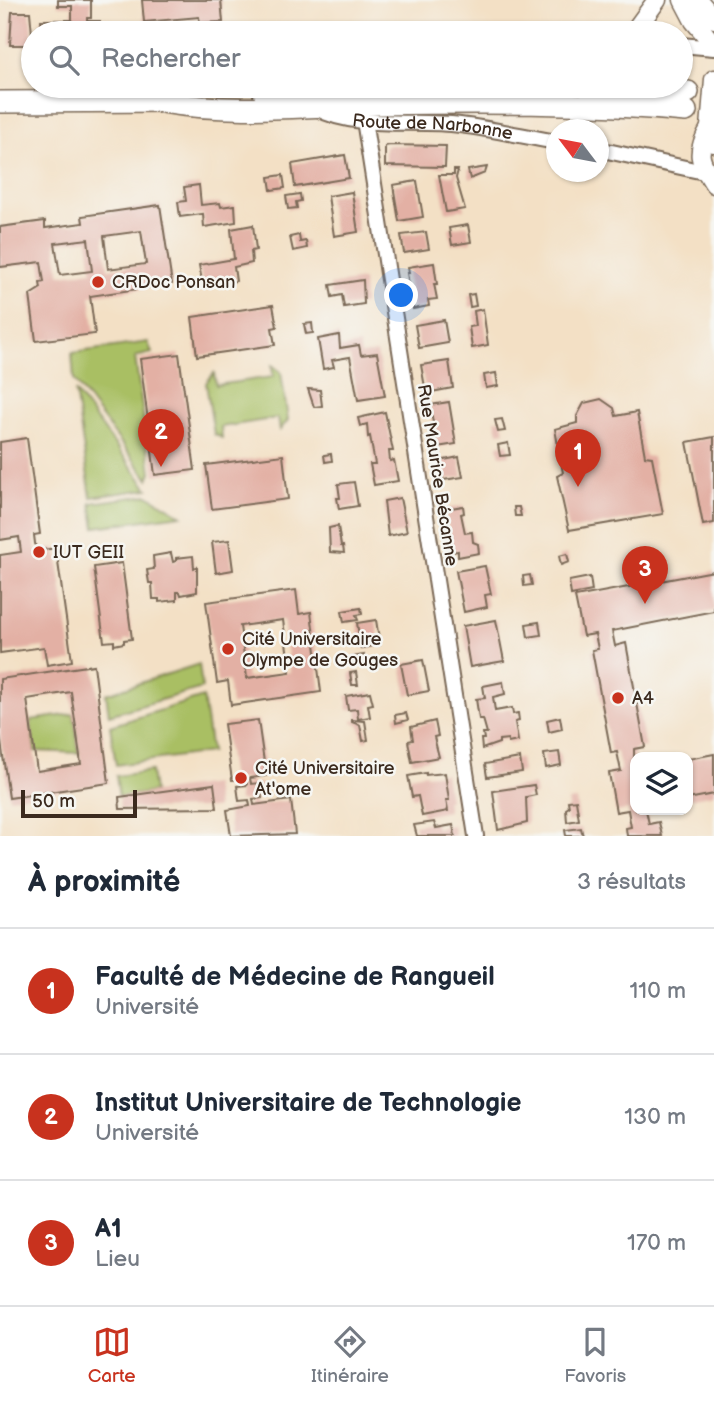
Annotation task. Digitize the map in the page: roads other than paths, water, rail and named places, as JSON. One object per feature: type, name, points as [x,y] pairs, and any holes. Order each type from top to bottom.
[{"type":"main road","name":"Route de Narbonne","points":[[0,102],[161,102],[197,98]]},
{"type":"main road","name":"Route de Narbonne","points":[[161,102],[198,108],[687,102],[669,98]]},
{"type":"street","points":[[642,21],[657,0]]},
{"type":"street","points":[[683,0],[694,21],[714,46]]},
{"type":"street","points":[[693,45],[714,46]]},
{"type":"street","points":[[712,177],[699,155],[702,140],[712,135],[714,79]]},
{"type":"street","name":"Route de Narbonne","points":[[311,106],[330,116],[458,125],[546,140]]},
{"type":"street","name":"Rue Maurice Bécanne","points":[[364,120],[476,836]]},
{"type":"street","points":[[609,152],[712,177]]},
{"type":"place","name":"CRDoc Ponsan","points":[[98,282]]},
{"type":"place","name":"Institut Universitaire de Technologie","points":[[161,467]]},
{"type":"place","name":"Faculté de Médecine de Rangueil","points":[[578,487]]},
{"type":"place","name":"IUT GEII","points":[[39,552]]},
{"type":"place","name":"A1","points":[[645,604]]},
{"type":"place","name":"Cité Universitaire Olympe de Gouges","points":[[228,649]]},
{"type":"place","name":"A4","points":[[618,698]]},
{"type":"place","name":"Cité Universitaire At'ome","points":[[241,778]]}]
